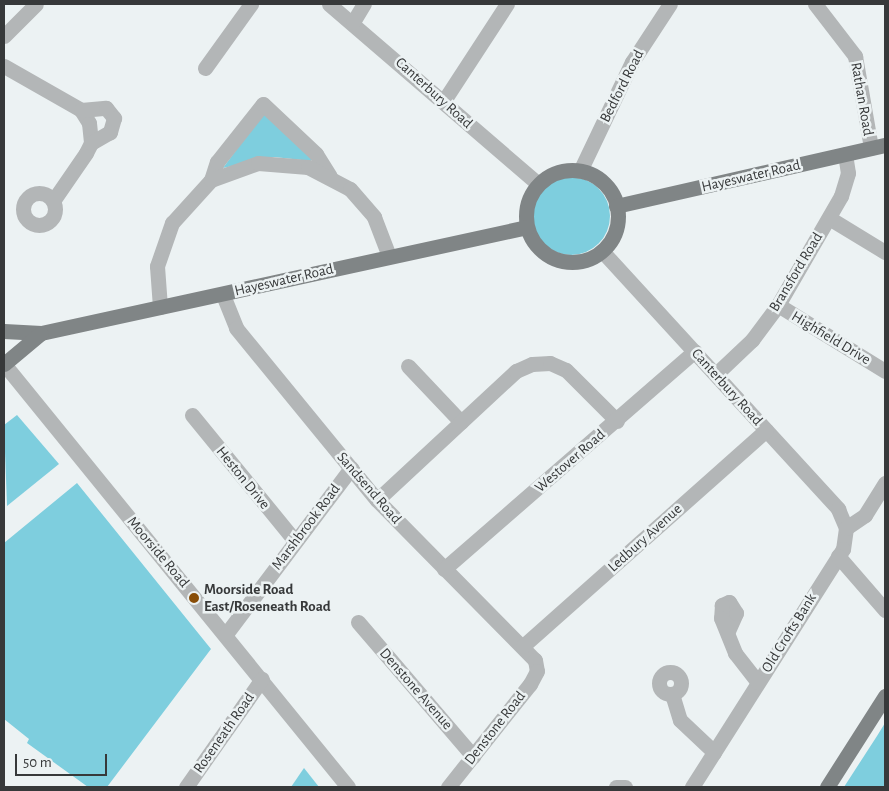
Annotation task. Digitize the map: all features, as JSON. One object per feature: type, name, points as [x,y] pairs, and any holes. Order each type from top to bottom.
[{"type":"main road","name":"Hayeswater Road","points":[[616,206],[878,146]]},
{"type":"main road","points":[[580,171],[600,180],[616,206],[616,229],[602,251],[590,259],[564,262],[540,250],[527,227],[530,198],[538,184],[558,173],[580,171]]},
{"type":"main road","name":"Hayeswater Road","points":[[4,331],[41,333],[527,227]]},
{"type":"main road","name":"Hayeswater Road","points":[[4,364],[41,333]]},
{"type":"main road","points":[[827,787],[885,696]]},
{"type":"street","points":[[4,36],[36,4]]},
{"type":"street","points":[[205,68],[251,4]]},
{"type":"street","name":"Canterbury Road","points":[[329,4],[353,22],[538,184]]},
{"type":"street","points":[[353,22],[364,4]]},
{"type":"street","points":[[443,102],[507,4]]},
{"type":"street","name":"Bedford Road","points":[[580,171],[632,62],[670,4]]},
{"type":"street","name":"Rathan Road","points":[[816,4],[855,56],[878,146]]},
{"type":"street","points":[[4,66],[81,110],[106,108],[114,118],[110,132],[91,143],[53,201]]},
{"type":"street","points":[[211,180],[217,162],[264,104],[316,154],[330,176]]},
{"type":"street","points":[[81,110],[91,143]]},
{"type":"street","name":"Bransford Road","points":[[716,374],[752,340],[778,305],[829,218],[846,183],[845,154]]},
{"type":"street","points":[[160,306],[157,266],[163,242],[178,215],[211,180],[238,168],[277,162],[330,176],[350,189],[374,216],[389,256]]},
{"type":"street","points":[[829,218],[885,252]]},
{"type":"street","name":"Canterbury Road","points":[[602,251],[838,509],[846,528]]},
{"type":"street","name":"Sandsend Road","points":[[223,294],[236,328],[377,500],[523,646],[537,665]]},
{"type":"street","name":"Highfield Drive","points":[[778,305],[885,371]]},
{"type":"street","name":"Westover Road","points":[[444,569],[695,352]]},
{"type":"street","points":[[377,500],[516,371],[550,363],[580,380],[617,421]]},
{"type":"street","name":"Moorside Road","points":[[4,364],[226,634],[348,787]]},
{"type":"street","points":[[408,366],[460,422]]},
{"type":"street","name":"Heston Drive","points":[[192,415],[295,541]]},
{"type":"street","name":"Ledbury Avenue","points":[[523,646],[766,430]]},
{"type":"street","name":"Marshbrook Road","points":[[226,634],[351,468]]},
{"type":"street","points":[[846,528],[864,515],[885,483]]},
{"type":"street","name":"Old Crofts Bank","points":[[692,787],[838,556],[846,528]]},
{"type":"street","points":[[838,556],[885,610]]},
{"type":"street","name":"Denstone Avenue","points":[[358,622],[473,756]]},
{"type":"street","points":[[728,631],[735,653],[758,682]]},
{"type":"street","name":"Denstone Road","points":[[448,787],[530,684],[537,665]]},
{"type":"street","name":"Roseneath Road","points":[[186,787],[262,679]]},
{"type":"street","points":[[672,694],[688,731],[714,752]]},
{"type":"street","points":[[616,787],[625,787]]},
{"type":"shaded area","points":[[264,112],[312,156],[311,161],[274,157],[223,168]]},
{"type":"shaded area","points":[[571,177],[586,180],[603,194],[607,201],[610,216],[607,231],[593,248],[586,252],[571,255],[556,252],[539,238],[535,231],[532,216],[535,201],[549,184],[556,180]]},
{"type":"shaded area","points":[[17,415],[59,464],[7,506],[4,425]]},
{"type":"shaded area","points":[[77,483],[211,649],[107,787],[88,787],[27,743],[29,739],[4,719],[4,543]]},
{"type":"shaded area","points":[[885,723],[885,787],[844,787],[877,736]]},
{"type":"shaded area","points":[[304,768],[319,787],[291,787]]},
{"type":"place","name":"Moorside Road East/Roseneath Road","points":[[194,598]]}]
